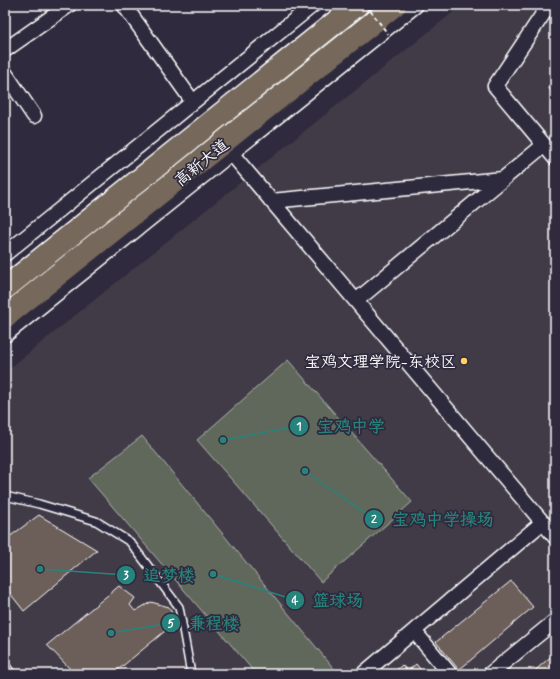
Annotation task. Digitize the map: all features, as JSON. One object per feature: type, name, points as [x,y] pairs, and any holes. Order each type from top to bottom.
[{"type":"highway","name":"高新大道","points":[[5,288],[357,5]]},
{"type":"highway","name":"高新大道","points":[[5,317],[227,148],[395,5]]},
{"type":"street","points":[[5,50],[69,5]]},
{"type":"street","points":[[124,5],[193,102]]},
{"type":"street","points":[[5,254],[313,5]]},
{"type":"street","points":[[5,335],[227,148],[416,5]]},
{"type":"street","points":[[548,5],[495,86],[555,158]]},
{"type":"street","points":[[5,73],[34,116]]},
{"type":"street","points":[[356,301],[544,145]]},
{"type":"street","points":[[227,148],[550,527],[414,631],[363,674]]},
{"type":"street","points":[[271,201],[503,179]]},
{"type":"street","points":[[490,674],[555,621]]},
{"type":"street","points":[[414,631],[450,674]]},
{"type":"lane","points":[[5,496],[39,504],[96,521],[130,542],[179,607],[191,674]]},
{"type":"lane","points":[[5,665],[12,674]]},
{"type":"path","points":[[366,5],[388,34]]},
{"type":"shaded area","points":[[462,5],[555,5],[555,674],[5,674],[5,372]]},
{"type":"green space","points":[[288,360],[412,502],[321,582],[197,440]]},
{"type":"green space","points":[[142,436],[335,670],[331,674],[256,674],[88,478]]},
{"type":"building","points":[[555,81],[555,97],[548,87]]},
{"type":"building","points":[[39,515],[97,550],[24,611],[5,587],[5,540]]},
{"type":"building","points":[[511,581],[533,607],[459,670],[436,642]]},
{"type":"building","points":[[119,586],[135,598],[130,605],[135,611],[151,602],[169,607],[176,622],[113,674],[75,674],[47,645]]},
{"type":"building","points":[[555,653],[555,674],[531,674]]},
{"type":"building","points":[[416,664],[424,674],[392,674],[402,665],[408,671]]},
{"type":"place","name":"宝鸡文理学院-东校区","points":[[464,361]]},
{"type":"place","name":"宝鸡中学","points":[[223,440]]},
{"type":"place","name":"宝鸡中学操场","points":[[305,471]]},
{"type":"place","name":"追梦楼","points":[[40,569]]},
{"type":"place","name":"篮球场","points":[[213,574]]},
{"type":"place","name":"兼程楼","points":[[111,633]]}]
